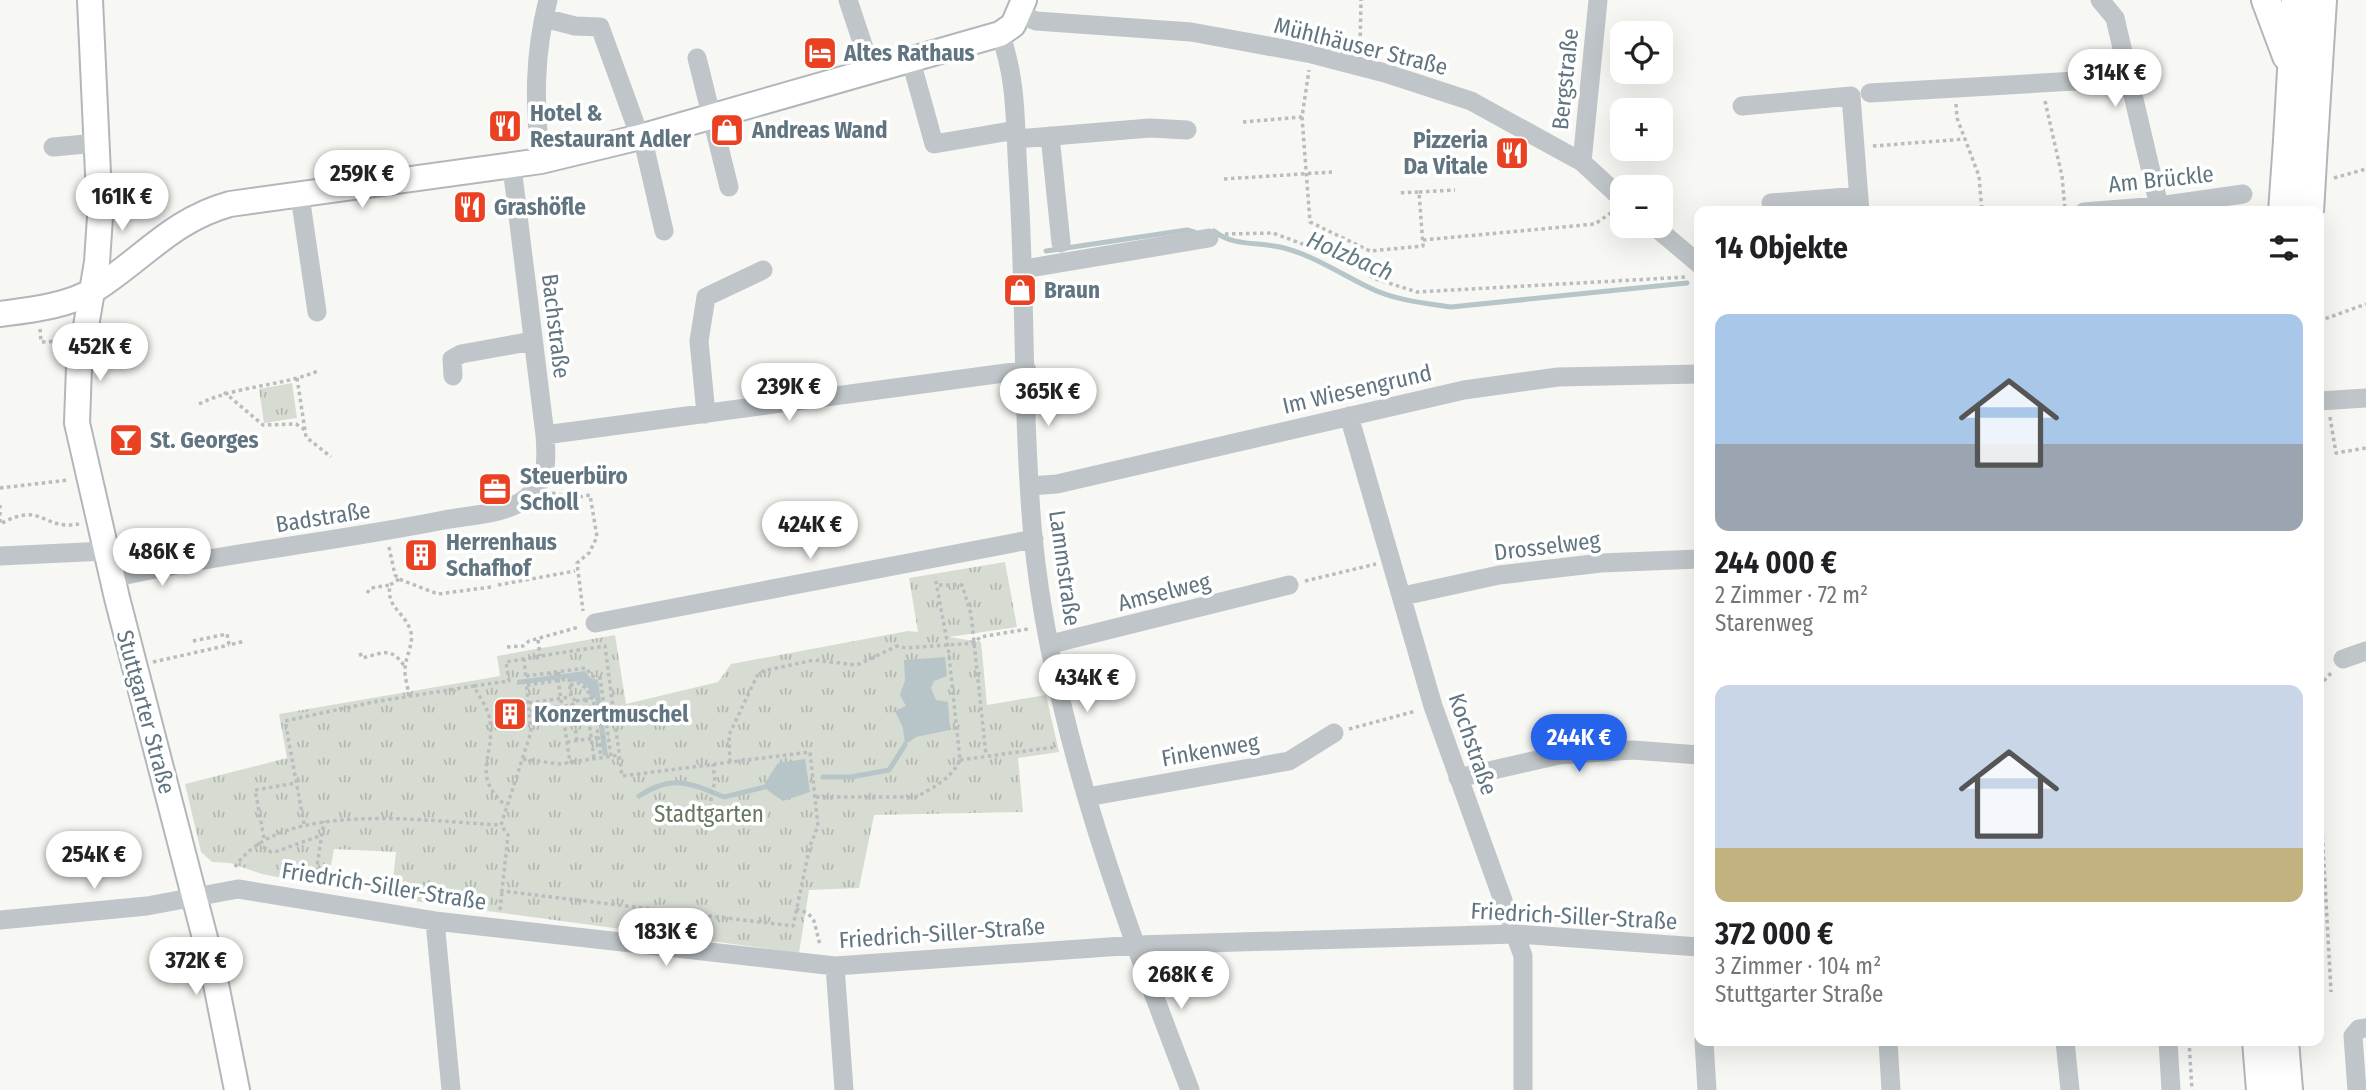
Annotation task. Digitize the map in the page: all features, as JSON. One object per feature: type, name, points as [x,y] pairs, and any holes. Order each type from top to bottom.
[{"type":"highway","points":[[2266,0],[2281,35],[2292,74],[2308,206]]},
{"type":"highway","points":[[2292,74],[2296,0]]},
{"type":"highway","points":[[2285,206],[2301,142],[2320,30],[2322,0]]},
{"type":"highway","points":[[2320,30],[2330,0]]},
{"type":"highway","points":[[2257,1046],[2261,1090]]},
{"type":"highway","points":[[2284,1046],[2288,1090]]},
{"type":"main road","name":"Stuttgarter Straße","points":[[90,0],[100,216],[93,291],[83,339],[76,398],[77,423],[112,578],[225,1022],[237,1090]]},
{"type":"main road","points":[[0,314],[67,301],[93,291],[179,224],[204,211],[230,204],[541,161],[641,136],[1000,34],[1013,25],[1021,7]]},
{"type":"street","points":[[848,0],[872,72]]},
{"type":"street","name":"Bergstraße","points":[[1582,163],[1598,0]]},
{"type":"street","points":[[2100,0],[2115,18],[2159,206]]},
{"type":"street","name":"Mühlhäuser Straße","points":[[1021,7],[1036,21],[1191,32],[1312,54],[1471,101],[1582,163],[1610,196]]},
{"type":"street","points":[[541,161],[535,106],[538,39],[546,9],[575,26],[600,27],[641,136],[664,231]]},
{"type":"street","name":"Lammstraße","points":[[1000,34],[1012,69],[1024,269],[1030,486],[1034,539],[1051,644],[1087,797],[1126,923],[1137,945],[1190,1090]]},
{"type":"street","points":[[696,58],[729,187]]},
{"type":"street","points":[[911,61],[934,144],[1016,135],[1050,136],[1150,128],[1187,130]]},
{"type":"street","points":[[1870,93],[2127,78]]},
{"type":"street","points":[[1742,106],[1851,96],[1859,204],[1771,203]]},
{"type":"street","points":[[1050,136],[1061,243]]},
{"type":"street","points":[[53,147],[97,143]]},
{"type":"street","name":"Bachstraße","points":[[512,167],[547,461],[544,477],[536,489]]},
{"type":"street","name":"Am Brückle","points":[[2159,206],[2243,194]]},
{"type":"street","points":[[300,196],[317,312]]},
{"type":"street","points":[[1024,269],[1209,238]]},
{"type":"street","points":[[1666,238],[1694,266]]},
{"type":"street","points":[[706,414],[699,341],[706,297],[763,270]]},
{"type":"street","points":[[453,376],[452,359],[461,354],[533,341]]},
{"type":"street","points":[[545,435],[1027,370]]},
{"type":"street","name":"Im Wiesengrund","points":[[1030,486],[1057,484],[1464,390],[1558,377],[1694,374]]},
{"type":"street","points":[[2324,401],[2366,398]]},
{"type":"street","name":"Kochstraße","points":[[1349,416],[1433,706],[1523,956],[1523,1090]]},
{"type":"street","name":"Badstraße","points":[[112,578],[386,532],[510,507],[524,500],[536,489]]},
{"type":"street","points":[[588,621],[1034,539]]},
{"type":"street","points":[[0,556],[106,551]]},
{"type":"street","name":"Drosselweg","points":[[1403,596],[1499,575],[1601,564],[1694,559]]},
{"type":"street","name":"Amselweg","points":[[1051,644],[1289,585]]},
{"type":"street","points":[[2343,659],[2366,651]]},
{"type":"street","name":"Finkenweg","points":[[1087,797],[1289,761],[1334,733]]},
{"type":"street","points":[[1458,778],[1559,755],[1633,750],[1694,755]]},
{"type":"street","name":"Friedrich-Siller-Straße","points":[[0,920],[147,906],[238,889],[435,921],[828,965],[1137,945],[1516,934],[1694,947]]},
{"type":"street","points":[[435,921],[451,1090]]},
{"type":"street","points":[[828,965],[844,1090]]},
{"type":"street","points":[[2357,1090],[2353,1036],[2366,1028]]},
{"type":"street","points":[[1704,1046],[1707,1090]]},
{"type":"street","points":[[1888,1046],[1891,1090]]},
{"type":"street","points":[[2066,1046],[2070,1090]]},
{"type":"street","points":[[2168,1046],[2171,1090]]},
{"type":"path","points":[[1359,66],[1361,0]]},
{"type":"path","points":[[1312,54],[1302,117],[1310,222],[1370,251],[1423,246],[1419,192]]},
{"type":"path","points":[[2046,112],[2062,176],[2064,206]]},
{"type":"path","points":[[1243,122],[1302,117]]},
{"type":"path","points":[[1957,118],[1979,176],[1982,206]]},
{"type":"path","points":[[1881,145],[1965,139]]},
{"type":"path","points":[[1224,179],[1332,172]]},
{"type":"path","points":[[1398,193],[1455,190]]},
{"type":"path","points":[[1423,240],[1595,224],[1610,212]]},
{"type":"path","points":[[1209,238],[1239,232],[1273,233],[1335,256],[1376,279],[1417,292],[1694,270]]},
{"type":"path","points":[[1335,256],[1344,238]]},
{"type":"path","points":[[2324,319],[2366,304]]},
{"type":"path","points":[[42,306],[39,325],[41,342],[83,339]]},
{"type":"path","points":[[199,404],[224,392],[297,378],[318,371]]},
{"type":"path","points":[[297,378],[306,437],[331,457]]},
{"type":"path","points":[[224,392],[263,425],[296,424],[305,429]]},
{"type":"path","points":[[2324,405],[2336,453],[2366,448]]},
{"type":"path","points":[[0,488],[46,484]]},
{"type":"path","points":[[507,647],[507,650],[523,646],[588,621],[576,570],[577,563],[589,553],[597,537],[590,495],[574,498],[536,489]]},
{"type":"path","points":[[0,505],[1,524],[18,514],[32,512],[63,527],[99,521]]},
{"type":"path","points":[[386,532],[395,575],[399,579],[438,594],[491,587]]},
{"type":"path","points":[[926,558],[939,585],[960,760]]},
{"type":"path","points":[[1289,585],[1392,560]]},
{"type":"path","points":[[498,585],[576,570]]},
{"type":"path","points":[[367,593],[399,579]]},
{"type":"path","points":[[390,585],[392,607],[411,631],[411,647],[405,667],[409,696]]},
{"type":"path","points":[[939,585],[962,585],[971,614],[986,755]]},
{"type":"path","points":[[730,762],[729,735],[757,676],[763,671],[814,660],[857,665],[897,646],[975,643],[980,637],[1022,630]]},
{"type":"path","points":[[192,641],[227,635],[229,645]]},
{"type":"path","points":[[538,640],[540,656]]},
{"type":"path","points":[[134,666],[244,641]]},
{"type":"path","points":[[304,824],[285,721],[409,696],[509,681],[506,662],[540,656],[605,646],[622,776],[810,752],[818,826],[810,846],[793,926],[502,891],[508,835],[502,825],[531,732],[524,659]]},
{"type":"path","points":[[360,653],[362,658],[390,652],[397,655],[405,667]]},
{"type":"path","points":[[526,681],[586,668],[592,676],[600,678],[611,756]]},
{"type":"path","points":[[558,673],[570,763]]},
{"type":"path","points":[[526,681],[569,680],[577,741]]},
{"type":"path","points":[[570,685],[579,683],[588,690],[588,715],[594,759]]},
{"type":"path","points":[[474,686],[490,718],[485,778],[492,794],[506,806]]},
{"type":"path","points":[[529,703],[602,697]]},
{"type":"path","points":[[589,699],[595,714],[601,758]]},
{"type":"path","points":[[530,711],[562,706],[573,701]]},
{"type":"path","points":[[1334,733],[1433,706]]},
{"type":"path","points":[[564,718],[605,713]]},
{"type":"path","points":[[567,742],[608,737]]},
{"type":"path","points":[[816,797],[916,797],[948,776],[960,760],[1073,744]]},
{"type":"path","points":[[523,758],[541,763],[570,763],[619,755]]},
{"type":"path","points":[[711,808],[710,796],[715,788],[713,764]]},
{"type":"path","points":[[264,838],[255,790],[296,783]]},
{"type":"path","points":[[235,867],[264,838],[304,824],[324,821],[502,825]]},
{"type":"path","points":[[312,899],[324,821]]},
{"type":"path","points":[[257,843],[271,852],[322,835]]},
{"type":"path","points":[[2324,864],[2331,992]]},
{"type":"path","points":[[796,909],[808,913],[814,921],[828,965]]},
{"type":"path","points":[[2189,1046],[2192,1090]]},
{"type":"green space","points":[[292,383],[297,418],[264,423],[259,389]]},
{"type":"green space","name":"Stadtgarten","points":[[1005,562],[1017,627],[949,637],[981,642],[987,705],[1046,695],[1059,752],[1018,758],[1023,812],[874,815],[859,888],[809,890],[799,953],[391,898],[396,852],[334,849],[327,887],[262,874],[230,863],[212,862],[201,852],[185,784],[287,758],[279,714],[500,676],[497,656],[615,635],[626,704],[718,682],[731,664],[908,631],[918,632],[909,578]]},
{"type":"shaded area","points":[[945,657],[947,676],[934,681],[931,688],[936,700],[948,702],[950,730],[916,737],[905,745],[903,728],[895,711],[906,706],[900,695],[905,680],[904,660]]},
{"type":"shaded area","points":[[585,671],[590,678],[598,680],[608,755],[603,756],[595,697],[590,698],[589,689],[579,681],[571,682],[570,678],[517,685],[517,680]]},
{"type":"shaded area","points":[[805,759],[810,792],[783,801],[767,790],[765,783],[778,763]]},
{"type":"waterway","name":"Holzbach","points":[[1046,251],[1187,230],[1194,232]]},
{"type":"waterway","name":"Holzbach","points":[[1214,231],[1236,241],[1280,247],[1303,254],[1388,295],[1451,307],[1687,283]]},
{"type":"waterway","points":[[823,777],[851,777],[889,770],[905,745]]},
{"type":"waterway","points":[[639,796],[651,789],[672,783],[691,785],[724,797],[765,787]]},
{"type":"place","name":"Altes Rathaus","points":[[820,53]]},
{"type":"place","name":"Hotel & Restaurant Adler","points":[[505,126]]},
{"type":"place","name":"Andreas Wand","points":[[727,130]]},
{"type":"place","name":"Pizzeria Da Vitale","points":[[1512,153]]},
{"type":"place","name":"Grashöfle","points":[[470,207]]},
{"type":"place","name":"Braun","points":[[1020,290]]},
{"type":"place","name":"St. Georges","points":[[126,440]]},
{"type":"place","name":"Steuerbüro Scholl","points":[[495,489]]},
{"type":"place","name":"Herrenhaus Schafhof","points":[[421,555]]},
{"type":"place","name":"Konzertmuschel","points":[[510,714]]}]
